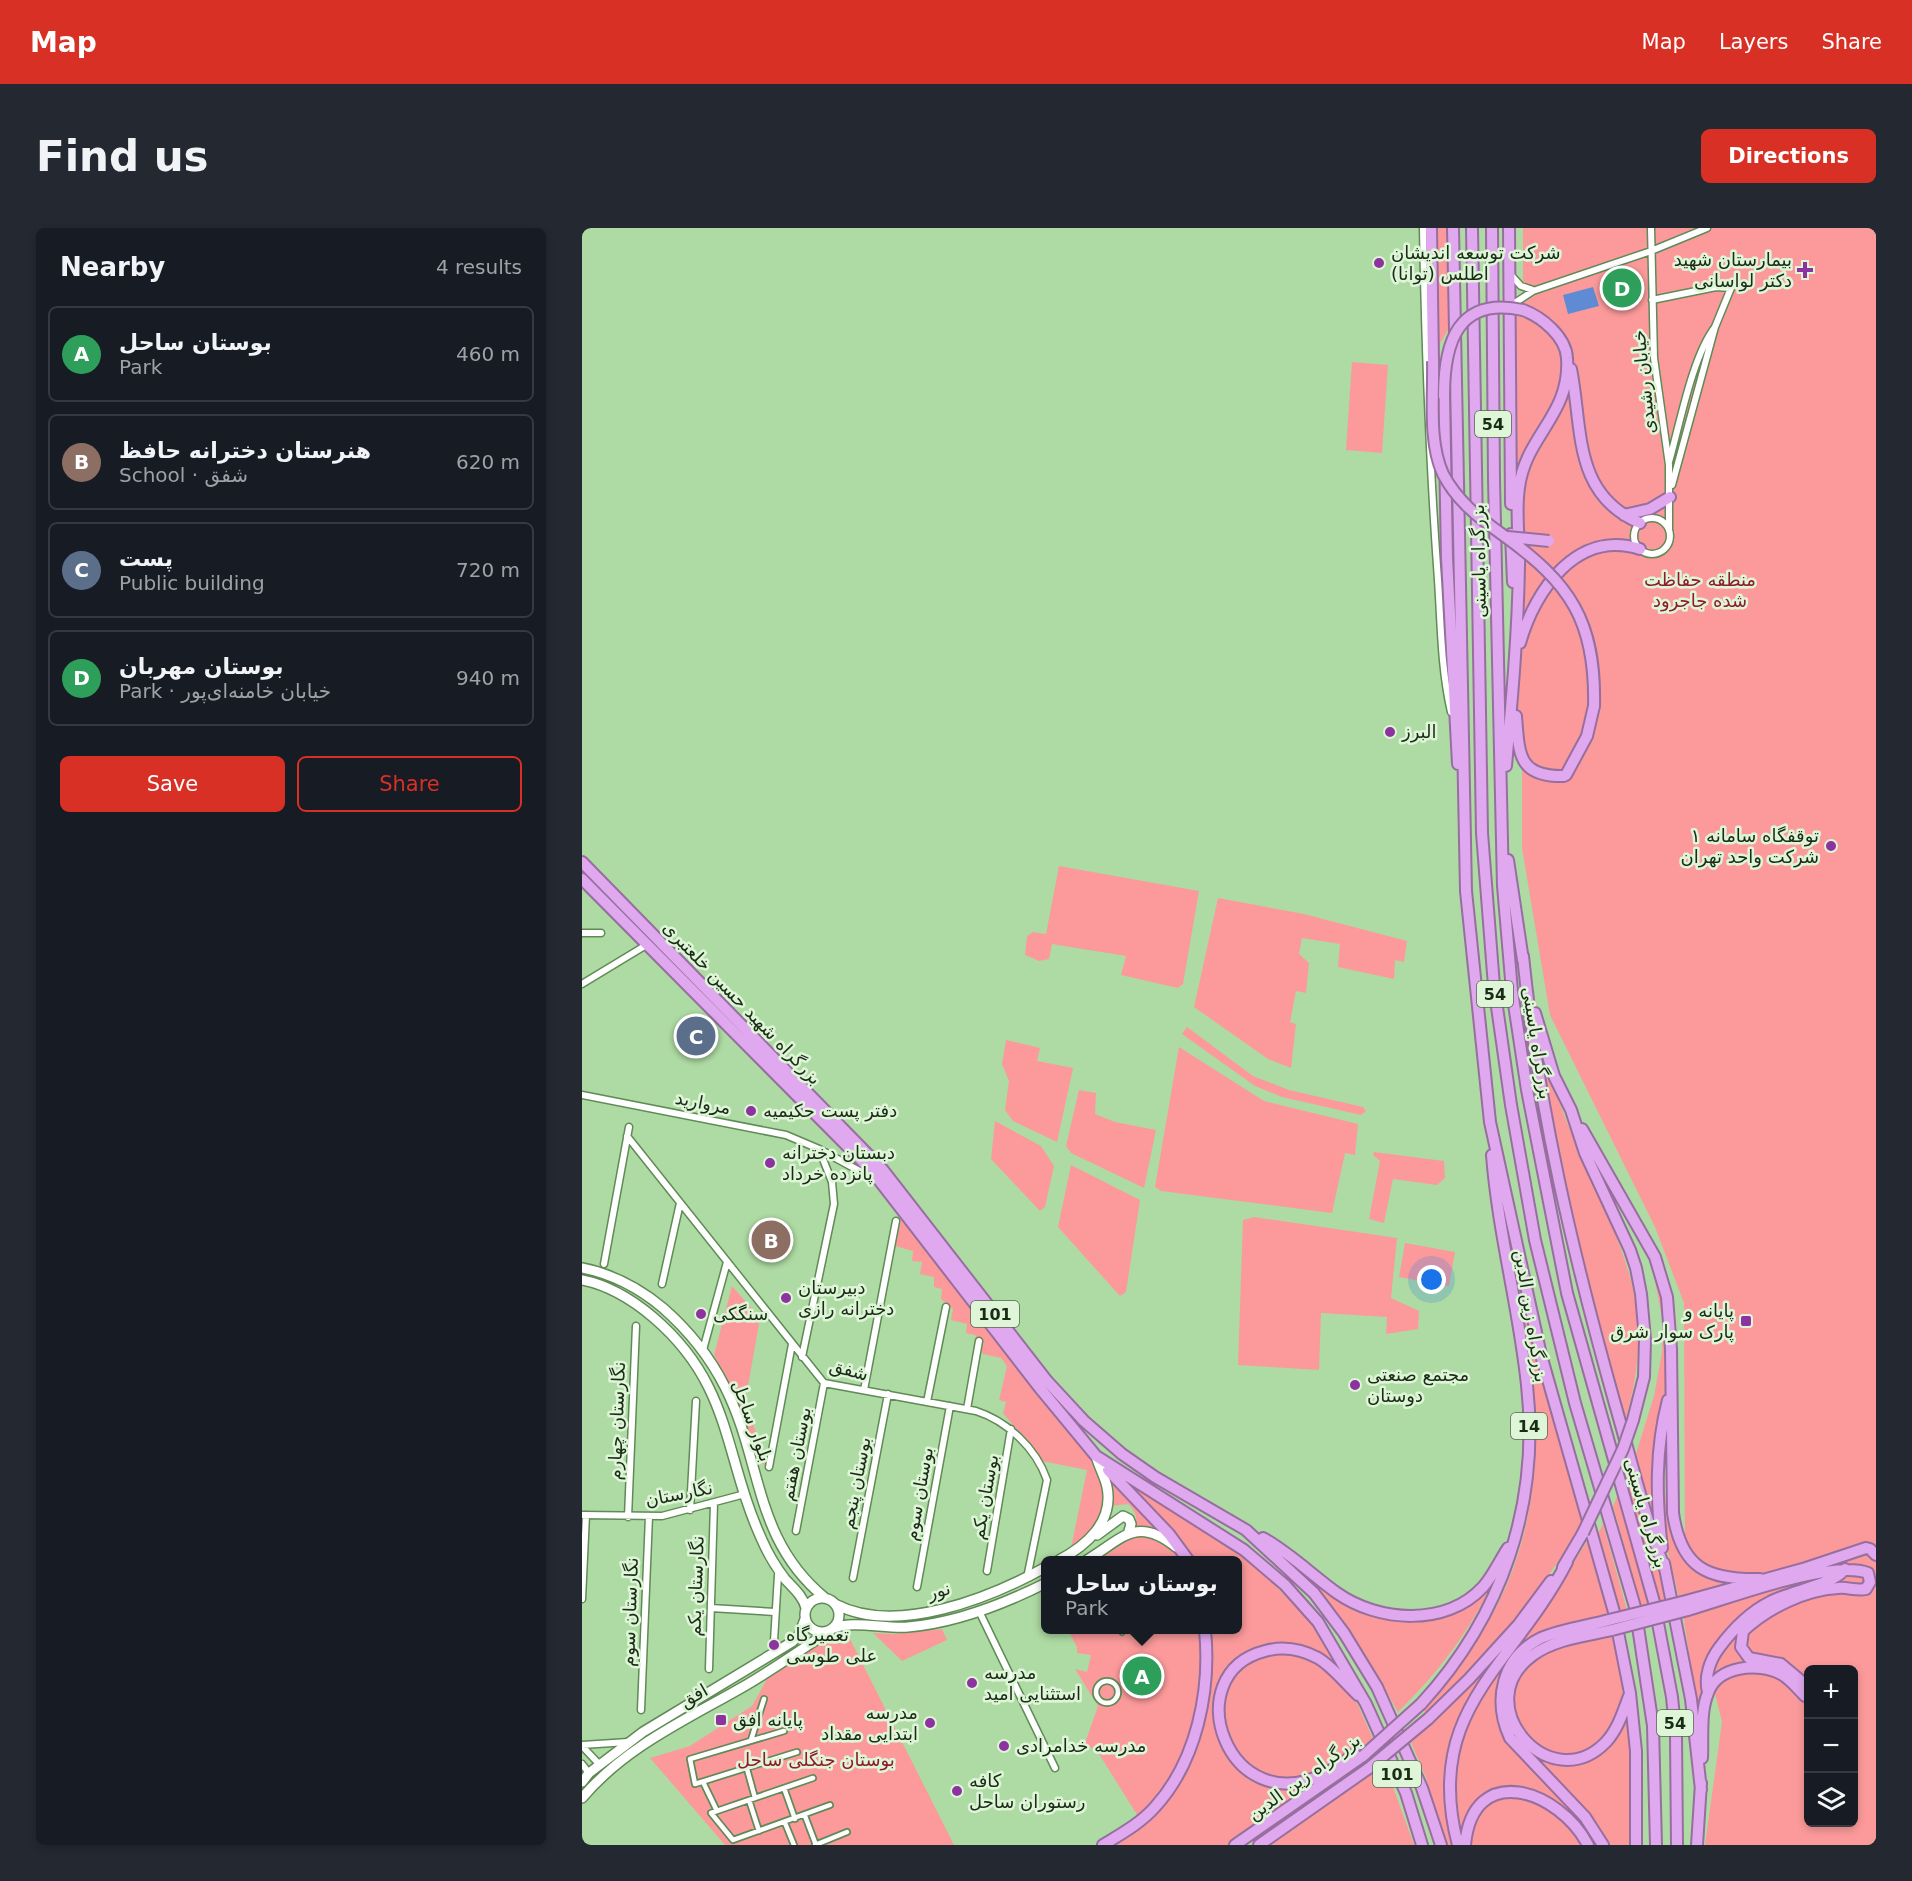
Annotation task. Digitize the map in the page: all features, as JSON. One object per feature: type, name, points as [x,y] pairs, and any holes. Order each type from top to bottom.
[{"type":"highway","points":[[1431,228],[1436,444],[1443,473],[1467,508],[1552,573],[1578,615],[1592,659],[1593,706],[1587,736],[1575,763],[1565,776],[1541,775],[1525,763],[1519,750],[1513,689]]},
{"type":"highway","points":[[1453,228],[1466,891],[1490,1122],[1532,1317],[1614,1612],[1630,1693],[1637,1787],[1636,1845]]},
{"type":"highway","name":"بزرگراه یاسینی","points":[[1472,228],[1482,833],[1494,986],[1516,1138],[1535,1240],[1575,1403],[1636,1617],[1653,1726],[1656,1845]]},
{"type":"highway","name":"بزرگراه یاسینی","points":[[1492,228],[1494,500],[1502,835],[1506,933],[1512,991],[1527,1090],[1570,1304],[1654,1602],[1672,1696],[1678,1785],[1677,1845]]},
{"type":"highway","points":[[1509,228],[1512,564],[1516,634]]},
{"type":"highway","points":[[1463,808],[1456,733],[1446,550],[1444,396],[1445,356],[1452,337],[1474,315],[1490,309],[1523,310],[1536,315],[1551,328],[1567,356],[1573,381],[1578,433],[1585,463],[1604,497],[1624,515],[1640,523]]},
{"type":"highway","points":[[1502,820],[1515,661],[1520,482],[1531,449],[1560,405],[1565,386],[1567,356]]},
{"type":"highway","points":[[1624,515],[1650,509],[1670,497]]},
{"type":"highway","points":[[1504,536],[1549,541]]},
{"type":"highway","points":[[1515,661],[1534,608],[1567,561],[1582,551],[1597,547],[1617,545],[1640,549]]},
{"type":"highway","points":[[1502,835],[1540,1077],[1578,1262],[1626,1441],[1665,1569]]},
{"type":"highway","name":"بزرگراه شهید حسین خلعتبری","points":[[582,862],[884,1170],[1047,1381],[1084,1421],[1122,1454],[1155,1477],[1246,1530],[1314,1593],[1357,1653],[1377,1688],[1407,1752],[1441,1845]]},
{"type":"highway","name":"بزرگراه شهید حسین خلعتبری","points":[[582,879],[880,1182],[1039,1387],[1096,1456],[1225,1536],[1264,1566],[1318,1622],[1366,1704],[1406,1793],[1422,1845]]},
{"type":"highway","points":[[1522,956],[1554,1076],[1655,1257],[1662,1276],[1670,1322],[1673,1513],[1676,1533],[1684,1552],[1692,1562],[1713,1575],[1731,1579],[1760,1579]]},
{"type":"highway","points":[[1458,1845],[1450,1785],[1450,1760],[1456,1735],[1472,1701],[1553,1589],[1568,1562],[1623,1449],[1644,1377],[1645,1339],[1641,1294],[1630,1250],[1585,1152],[1571,1110]]},
{"type":"highway","name":"بزرگراه زین الدین","points":[[1235,1845],[1267,1825],[1362,1753],[1378,1737],[1391,1732],[1421,1704],[1449,1674],[1490,1608],[1503,1579],[1527,1476],[1529,1431],[1527,1386],[1496,1205],[1490,1122]]},
{"type":"highway","points":[[1672,1388],[1661,1430],[1657,1461],[1658,1516],[1665,1569],[1691,1699],[1701,1790]]},
{"type":"highway","points":[[1096,1456],[1185,1556]]},
{"type":"highway","points":[[1246,1530],[1279,1547],[1352,1602],[1380,1613],[1408,1617],[1457,1605],[1482,1587],[1513,1540]]},
{"type":"highway","points":[[1687,1605],[1760,1579],[1806,1568],[1866,1548],[1876,1555]]},
{"type":"highway","name":"بزرگراه زین الدین","points":[[1258,1845],[1286,1828],[1369,1768],[1428,1719],[1519,1624],[1568,1562]]},
{"type":"highway","points":[[1868,1574],[1876,1564]]},
{"type":"highway","points":[[1630,1693],[1621,1719],[1606,1742],[1593,1752],[1575,1758],[1555,1758],[1527,1744],[1510,1715],[1512,1683],[1523,1664],[1532,1656],[1557,1644],[1611,1625],[1820,1572],[1845,1569],[1868,1574]]},
{"type":"highway","points":[[1697,1845],[1703,1727],[1708,1692],[1707,1676],[1715,1654],[1746,1618],[1773,1600],[1834,1578],[1845,1569]]},
{"type":"highway","points":[[1708,1692],[1714,1682],[1727,1671],[1760,1669],[1780,1674],[1806,1690],[1781,1664],[1749,1658],[1741,1647],[1743,1631],[1769,1611],[1806,1595],[1836,1588],[1866,1589],[1870,1582],[1868,1574]]},
{"type":"highway","points":[[1603,1845],[1585,1816],[1510,1738],[1503,1722],[1500,1703],[1506,1675],[1526,1648],[1552,1634],[1611,1625]]},
{"type":"highway","points":[[1103,1845],[1154,1809],[1183,1766],[1196,1730],[1206,1683],[1205,1634]]},
{"type":"highway","points":[[1362,1753],[1312,1778],[1286,1782],[1264,1778],[1246,1769],[1229,1750],[1220,1727],[1220,1701],[1229,1677],[1246,1660],[1267,1650],[1283,1648],[1304,1652],[1323,1662],[1366,1704]]},
{"type":"highway","points":[[1465,1845],[1467,1827],[1478,1807],[1501,1794],[1518,1792],[1534,1795],[1559,1809],[1580,1830],[1588,1845]]},
{"type":"main road","name":"بلوار ساحل","points":[[582,1268],[624,1281],[652,1299],[673,1317],[703,1350],[725,1387],[767,1516],[784,1554],[811,1587],[825,1598]]},
{"type":"main road","name":"بلوار ساحل","points":[[582,1280],[616,1292],[641,1307],[676,1339],[699,1368],[725,1423],[745,1494],[762,1539],[774,1564],[800,1595],[806,1608]]},
{"type":"main road","points":[[699,1368],[703,1350]]},
{"type":"main road","points":[[1083,1546],[1099,1528],[1107,1508],[1107,1487],[1096,1456]]},
{"type":"main road","points":[[1066,1556],[1123,1516],[1131,1524],[1129,1532]]},
{"type":"main road","points":[[1093,1556],[1129,1532],[1155,1533],[1185,1556]]},
{"type":"main road","name":"نور","points":[[835,1604],[870,1615],[920,1613],[965,1601],[1041,1571]]},
{"type":"main road","points":[[1027,1578],[1032,1590]]},
{"type":"main road","name":"نور","points":[[832,1629],[845,1624],[909,1627],[948,1620],[979,1611],[1041,1586]]},
{"type":"main road","points":[[825,1598],[835,1604],[839,1614],[832,1629],[815,1631],[805,1619],[806,1608],[814,1600],[825,1598]]},
{"type":"main road","name":"افق","points":[[582,1782],[592,1777],[628,1742],[698,1696],[792,1641],[799,1635],[805,1619]]},
{"type":"main road","name":"افق","points":[[602,1768],[755,1680],[832,1629]]},
{"type":"main road","name":"افق","points":[[582,1797],[592,1777]]},
{"type":"street","points":[[1423,228],[1424,345],[1429,470],[1444,675],[1456,733]]},
{"type":"street","name":"خیابان رشیدی","points":[[1651,228],[1654,369],[1669,465],[1670,497]]},
{"type":"street","points":[[1510,306],[1533,291],[1651,251],[1704,229]]},
{"type":"street","points":[[1509,273],[1517,283],[1533,291]]},
{"type":"street","points":[[1652,300],[1716,287],[1731,288],[1715,327],[1670,497],[1670,540],[1664,550],[1654,554],[1640,549],[1635,533],[1640,523],[1656,519],[1669,529]]},
{"type":"street","points":[[1669,465],[1697,366],[1707,338],[1715,327]]},
{"type":"street","points":[[582,933],[601,933]]},
{"type":"street","points":[[582,984],[648,944]]},
{"type":"street","name":"مروارید","points":[[582,1095],[786,1135],[819,1149],[880,1182]]},
{"type":"street","points":[[604,1264],[629,1127]]},
{"type":"street","name":"شفق","points":[[627,1136],[825,1383],[967,1409],[995,1417],[1011,1429],[1042,1467],[1047,1480],[1027,1578]]},
{"type":"street","points":[[802,1357],[834,1204],[832,1182],[819,1149]]},
{"type":"street","points":[[662,1284],[680,1203]]},
{"type":"street","points":[[864,1390],[896,1221]]},
{"type":"street","points":[[703,1350],[727,1262]]},
{"type":"street","points":[[927,1402],[946,1307]]},
{"type":"street","name":"نگارستان چهارم","points":[[628,1517],[636,1326]]},
{"type":"street","points":[[967,1409],[980,1341]]},
{"type":"street","points":[[769,1467],[792,1344]]},
{"type":"street","name":"بوستان هفتم","points":[[796,1531],[825,1383]]},
{"type":"street","name":"بوستان پنجم","points":[[853,1578],[888,1395]]},
{"type":"street","points":[[690,1510],[696,1401]]},
{"type":"street","name":"بوستان سوم","points":[[917,1587],[950,1406]]},
{"type":"street","name":"بوستان یکم","points":[[987,1571],[1011,1429]]},
{"type":"street","name":"نگارستان","points":[[584,1515],[649,1516],[690,1510],[745,1494]]},
{"type":"street","name":"نگارستان یکم","points":[[709,1669],[714,1503]]},
{"type":"street","points":[[582,1599],[584,1515]]},
{"type":"street","name":"نگارستان سوم","points":[[641,1710],[649,1516]]},
{"type":"street","points":[[774,1641],[778,1575]]},
{"type":"street","points":[[711,1608],[775,1612]]},
{"type":"street","points":[[979,1611],[1054,1768]]},
{"type":"street","points":[[1148,1685],[1157,1680]]},
{"type":"street","points":[[1104,1681],[1111,1682],[1116,1686],[1116,1697],[1108,1703],[1101,1701],[1096,1696],[1096,1689],[1104,1681]]},
{"type":"street","points":[[751,1740],[764,1699]]},
{"type":"street","points":[[784,1731],[690,1759],[695,1785],[797,1752]]},
{"type":"street","points":[[582,1746],[628,1742]]},
{"type":"street","points":[[582,1746],[602,1768]]},
{"type":"street","points":[[582,1764],[592,1777]]},
{"type":"street","points":[[747,1769],[756,1798]]},
{"type":"street","points":[[813,1778],[711,1813],[733,1839],[805,1816],[830,1805]]},
{"type":"street","points":[[703,1782],[717,1811]]},
{"type":"street","points":[[784,1788],[795,1819]]},
{"type":"street","points":[[749,1800],[759,1831]]},
{"type":"street","points":[[805,1816],[815,1845],[847,1832]]},
{"type":"street","points":[[785,1822],[794,1845]]},
{"type":"green space","points":[[1438,228],[1449,228],[1450,327],[1440,343],[1437,360]]},
{"type":"green space","name":"منطقه حفاظت شده جاجرود","points":[[1523,228],[1876,228],[1876,1845],[1705,1845],[1722,1722],[1712,1682],[1701,1732],[1683,1614],[1664,1537],[1659,1494],[1667,1418],[1665,1491],[1667,1509],[1676,1543],[1685,1558],[1684,1303],[1655,1227],[1550,1015],[1522,848],[1522,729],[1516,704],[1522,648],[1522,547],[1516,492],[1513,316],[1523,317]]},
{"type":"green space","points":[[1352,362],[1388,365],[1382,453],[1346,450]]},
{"type":"green space","points":[[1059,866],[1199,891],[1183,984],[1178,988],[1121,975],[1126,956],[1052,944],[1049,959],[1039,961],[1025,955],[1027,936],[1033,932],[1046,934]]},
{"type":"green space","points":[[1218,898],[1304,914],[1407,941],[1404,962],[1395,960],[1394,979],[1338,967],[1340,944],[1302,938],[1299,954],[1309,963],[1306,993],[1296,991],[1290,1022],[1296,1024],[1291,1068],[1268,1059],[1194,1007]]},
{"type":"green space","points":[[1187,1027],[1253,1076],[1289,1090],[1363,1107],[1366,1111],[1361,1115],[1282,1097],[1255,1086],[1182,1034]]},
{"type":"green space","points":[[1534,1027],[1560,1105],[1610,1222],[1632,1283],[1637,1314],[1638,1347],[1634,1384],[1624,1425],[1578,1241]]},
{"type":"green space","points":[[1006,1040],[1040,1048],[1037,1061],[1073,1068],[1057,1142],[1013,1121],[1005,1110],[1009,1081],[1002,1064]]},
{"type":"green space","points":[[1179,1047],[1264,1101],[1358,1124],[1355,1155],[1345,1153],[1332,1213],[1161,1191],[1155,1187]]},
{"type":"green space","points":[[1079,1090],[1096,1093],[1095,1114],[1115,1122],[1156,1130],[1144,1188],[1071,1153],[1066,1146]]},
{"type":"green space","points":[[995,1121],[1041,1146],[1054,1166],[1045,1207],[1040,1211],[991,1159]]},
{"type":"green space","points":[[1374,1152],[1444,1161],[1445,1178],[1437,1185],[1393,1179],[1384,1223],[1369,1219],[1380,1161],[1373,1155]]},
{"type":"green space","points":[[1071,1165],[1140,1200],[1126,1292],[1120,1296],[1058,1227]]},
{"type":"green space","points":[[1500,1194],[1540,1369],[1583,1523],[1548,1577],[1511,1624],[1427,1716],[1423,1709],[1473,1646],[1506,1586],[1526,1525],[1534,1465],[1533,1402],[1525,1337]]},
{"type":"green space","points":[[901,1215],[1091,1458],[1103,1485],[1104,1508],[1093,1529],[1071,1548],[1087,1470],[1042,1461],[1003,1413],[1006,1402],[999,1400],[1007,1366],[1001,1358],[983,1354],[975,1335],[966,1333],[967,1324],[951,1320],[953,1309],[941,1299],[942,1289],[934,1287],[934,1277],[920,1274],[922,1262],[912,1261],[913,1251],[895,1246]]},
{"type":"green space","points":[[1254,1217],[1397,1238],[1391,1298],[1419,1311],[1418,1329],[1386,1334],[1387,1317],[1321,1313],[1319,1370],[1238,1365],[1243,1220]]},
{"type":"green space","points":[[1405,1243],[1455,1252],[1449,1286],[1399,1277]]},
{"type":"green space","points":[[1651,1261],[1665,1298],[1667,1380],[1662,1411],[1660,1549],[1635,1457],[1654,1396],[1662,1352],[1663,1322]]},
{"type":"green space","points":[[732,1286],[760,1318],[745,1403],[769,1467],[759,1462],[739,1405],[714,1355]]},
{"type":"green space","points":[[1631,1466],[1669,1600],[1660,1602],[1625,1480]]},
{"type":"green space","points":[[1117,1475],[1242,1556],[1188,1556]]},
{"type":"green space","points":[[1108,1478],[1161,1532],[1155,1528],[1134,1528],[1136,1515],[1128,1504],[1111,1506]]},
{"type":"green space","points":[[1618,1495],[1649,1604],[1641,1606],[1613,1506]]},
{"type":"green space","points":[[1603,1524],[1627,1610],[1619,1612],[1598,1533]]},
{"type":"green space","points":[[1151,1535],[1171,1547],[1180,1556],[1104,1556],[1133,1536]]},
{"type":"green space","points":[[1588,1540],[1610,1617],[1540,1635],[1500,1684],[1497,1697],[1499,1722],[1519,1756],[1583,1819],[1599,1845],[1592,1845],[1541,1795],[1490,1796],[1462,1842],[1454,1775],[1460,1739],[1478,1700],[1550,1600]]},
{"type":"green space","points":[[1277,1549],[1346,1602],[1385,1619],[1405,1622],[1434,1616],[1452,1607],[1495,1578],[1486,1597],[1452,1650],[1427,1682],[1398,1712],[1371,1666],[1330,1606]]},
{"type":"green space","points":[[1242,1556],[1254,1564],[1310,1621],[1345,1679],[1290,1647],[1236,1665],[1225,1690],[1218,1715],[1219,1740],[1225,1752],[1235,1763],[1272,1784],[1335,1771],[1228,1845],[1109,1845],[1136,1828],[1194,1746],[1208,1634],[1242,1634]]},
{"type":"green space","name":"بوستان جنگلی ساحل","points":[[844,1627],[954,1845],[725,1845],[650,1758],[690,1746],[752,1706],[772,1670]]},
{"type":"green space","points":[[942,1629],[947,1640],[902,1661],[873,1633],[894,1634]]},
{"type":"green space","points":[[1614,1632],[1622,1677],[1623,1699],[1619,1716],[1607,1737],[1579,1755],[1550,1754],[1525,1738],[1511,1704],[1520,1673],[1545,1651]]},
{"type":"green space","points":[[1070,1634],[1202,1634],[1204,1676],[1190,1739],[1175,1775],[1139,1818],[1096,1749],[1084,1746],[1098,1706],[1075,1669],[1087,1672],[1091,1655],[1077,1653],[1077,1647]]},
{"type":"green space","points":[[1510,1640],[1468,1702],[1452,1735],[1445,1771],[1452,1845],[1447,1845],[1426,1778],[1410,1740]]},
{"type":"green space","points":[[1279,1651],[1311,1658],[1346,1687],[1357,1703],[1373,1739],[1325,1771],[1283,1780],[1250,1769],[1222,1726],[1227,1695],[1234,1676],[1250,1663]]},
{"type":"green space","points":[[1627,1706],[1632,1767],[1632,1845],[1606,1845],[1521,1742],[1541,1756],[1590,1758]]},
{"type":"green space","points":[[1384,1762],[1414,1845],[1267,1845]]},
{"type":"green space","points":[[1361,1764],[1363,1768],[1257,1841],[1243,1845]]},
{"type":"green space","points":[[1515,1794],[1557,1811],[1585,1845],[1468,1845],[1469,1834],[1476,1817],[1488,1805]]},
{"type":"water","points":[[1593,287],[1599,306],[1568,314],[1563,295]]},
{"type":"place","name":"شرکت توسعه اندیشان اطلس (توانا)","points":[[1379,263]]},
{"type":"place","name":"بیمارستان شهید دکتر لواسانی","points":[[1805,270]]},
{"type":"place","name":"بوستان مهربان","points":[[1622,288]]},
{"type":"place","name":"البرز","points":[[1390,732]]},
{"type":"place","name":"توقفگاه سامانه ۱ شرکت واحد تهران","points":[[1831,846]]},
{"type":"place","name":"پست","points":[[696,1036]]},
{"type":"place","name":"دفتر پست حکیمیه","points":[[751,1111]]},
{"type":"place","name":"دبستان دخترانه پانزده خرداد","points":[[770,1163]]},
{"type":"place","name":"هنرستان دخترانه حافظ","points":[[771,1240]]},
{"type":"place","name":"دبیرستان دخترانه رازی","points":[[786,1298]]},
{"type":"place","name":"سنگکی","points":[[701,1314]]},
{"type":"place","name":"پایانه و پارک‌ سوار شرق","points":[[1746,1321]]},
{"type":"place","name":"مجتمع صنعتی دوستان","points":[[1355,1385]]},
{"type":"place","name":"تعمیرگاه علی طوسی","points":[[774,1645]]},
{"type":"place","name":"بوستان ساحل","points":[[1142,1676]]},
{"type":"place","name":"مدرسه استثنایی امید","points":[[972,1683]]},
{"type":"place","name":"پایانه افق","points":[[721,1720]]},
{"type":"place","name":"مدرسه ابتدایی مقداد","points":[[930,1723]]},
{"type":"place","name":"مدرسه خدامرادی","points":[[1004,1746]]},
{"type":"place","name":"کافه رستوران ساحل","points":[[957,1791]]}]
